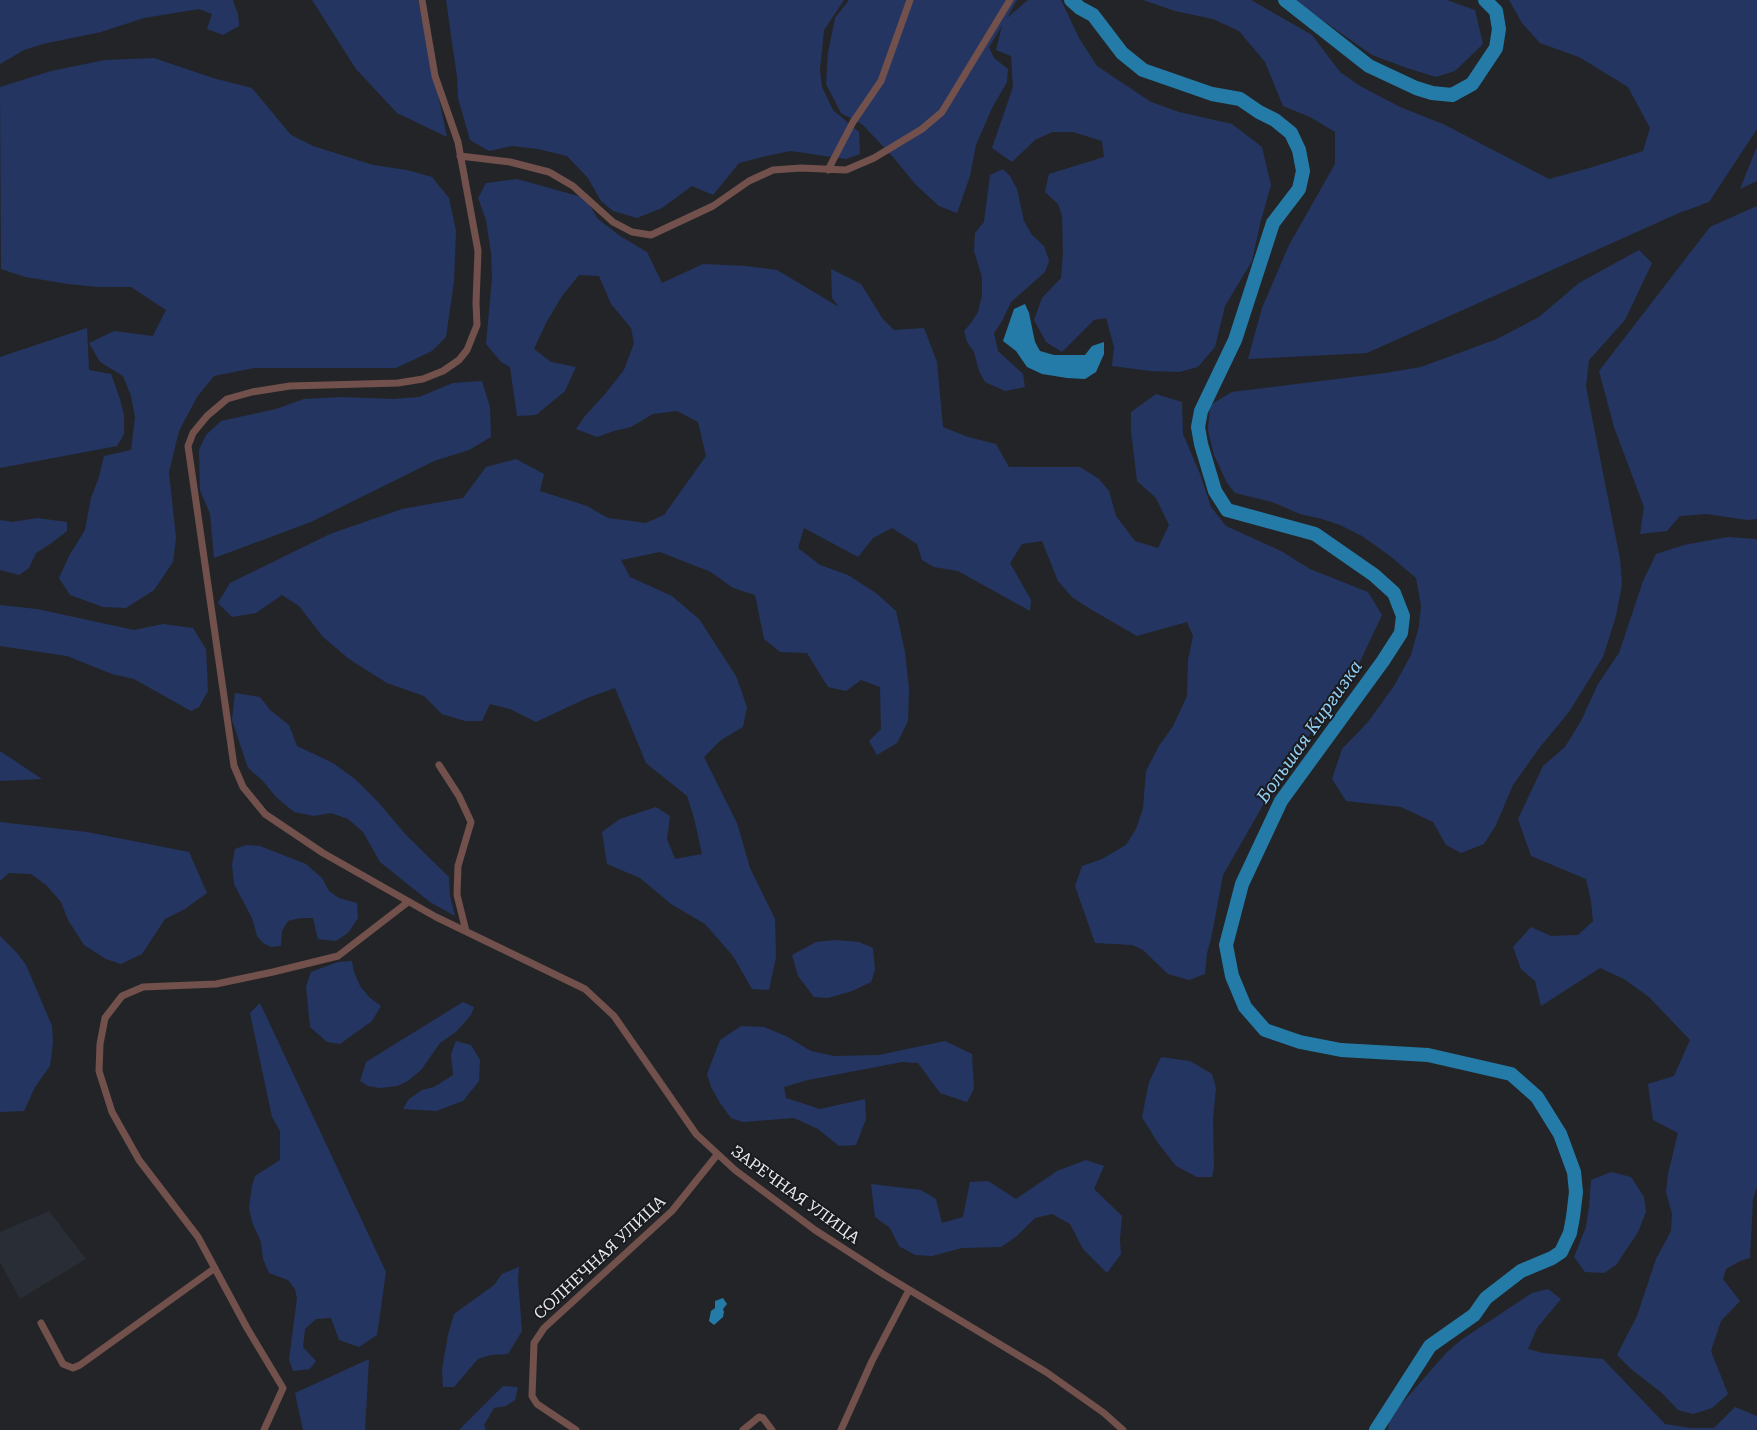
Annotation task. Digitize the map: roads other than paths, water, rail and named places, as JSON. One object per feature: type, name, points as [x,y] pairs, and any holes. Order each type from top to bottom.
[{"type":"street","name":"ЗАРЕЧНАЯ УЛИЦА","points":[[422,0],[435,76],[458,142],[478,251],[477,325],[467,350],[459,360],[442,371],[423,379],[398,383],[290,386],[252,392],[227,399],[207,416],[193,433],[188,446],[234,766],[242,787],[265,814],[323,853],[436,917],[585,989],[614,1016],[696,1134],[717,1155],[765,1194],[815,1230],[909,1290],[1046,1372],[1104,1413],[1123,1430]]},
{"type":"street","points":[[828,170],[853,122],[881,81],[910,0]]},
{"type":"street","points":[[460,156],[510,162],[549,172],[573,186],[614,222],[632,232],[651,235],[713,206],[749,181],[773,170],[801,168],[846,170],[874,158],[922,129],[942,112],[1010,0]]},
{"type":"street","points":[[439,765],[459,796],[471,822],[458,866],[457,895],[466,931]]},
{"type":"street","points":[[264,1430],[283,1388],[247,1328],[198,1237],[139,1160],[112,1112],[99,1071],[100,1044],[105,1018],[122,996],[143,987],[216,984],[338,956],[408,902]]},
{"type":"street","name":"СОЛНЕЧНАЯ УЛИЦА","points":[[576,1430],[537,1404],[532,1396],[534,1343],[544,1328],[672,1211],[717,1155]]},
{"type":"street","points":[[40,1324],[63,1364],[73,1368],[80,1365],[214,1268]]},
{"type":"street","points":[[841,1430],[872,1361],[909,1290]]},
{"type":"street","points":[[743,1430],[759,1417],[763,1418],[772,1430]]},
{"type":"waterway","name":"Большая Киргизка","points":[[1071,0],[1080,8],[1093,15],[1122,53],[1143,70],[1212,94],[1240,99],[1275,120],[1291,133],[1299,150],[1303,171],[1299,189],[1273,223],[1235,340],[1201,411],[1198,427],[1201,444],[1215,491],[1227,510],[1315,534],[1374,575],[1394,593],[1403,616],[1401,633],[1383,661],[1281,801],[1242,884],[1226,945],[1232,976],[1245,1007],[1265,1030],[1300,1042],[1341,1050],[1428,1055],[1511,1074],[1537,1097],[1560,1134],[1574,1172],[1576,1192],[1573,1217],[1570,1233],[1561,1252],[1552,1258],[1521,1271],[1486,1298],[1474,1315],[1430,1346],[1376,1430]]},
{"type":"waterway","name":"Большая Киргизка","points":[[1285,0],[1369,66],[1416,88],[1432,93],[1452,95],[1472,84],[1496,48],[1499,29],[1496,11],[1485,0]]}]
